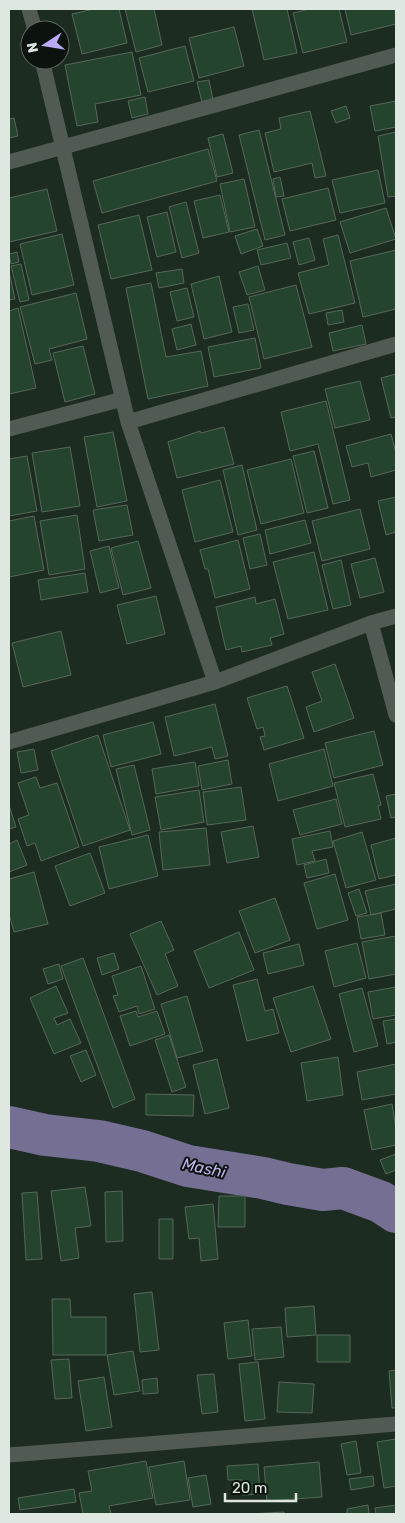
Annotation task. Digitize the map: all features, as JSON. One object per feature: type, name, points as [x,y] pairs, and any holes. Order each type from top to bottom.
[{"type":"street","points":[[9,162],[396,55]]},
{"type":"street","points":[[45,70],[128,422],[216,682]]},
{"type":"street","points":[[128,422],[396,344]]},
{"type":"street","points":[[9,430],[123,399]]},
{"type":"street","points":[[9,742],[216,682],[371,623],[396,616]]},
{"type":"street","points":[[371,623],[396,715]]},
{"type":"street","points":[[9,1455],[396,1424]]},
{"type":"building","points":[[94,9],[119,9],[127,43],[82,54],[72,14]]},
{"type":"building","points":[[125,9],[154,9],[162,45],[136,52]]},
{"type":"building","points":[[252,9],[287,9],[297,53],[264,60]]},
{"type":"building","points":[[310,9],[339,9],[347,42],[303,53],[293,13]]},
{"type":"building","points":[[345,9],[395,9],[396,24],[351,35]]},
{"type":"building","points":[[234,27],[244,66],[199,78],[189,38]]},
{"type":"building","points":[[185,46],[194,81],[148,92],[139,58]]},
{"type":"building","points":[[132,52],[141,95],[95,104],[98,122],[77,126],[66,70],[70,70],[70,64]]},
{"type":"building","points":[[209,80],[213,100],[202,102],[197,82]]},
{"type":"building","points":[[145,97],[148,114],[132,118],[128,101]]},
{"type":"building","points":[[396,101],[396,127],[375,131],[370,106]]},
{"type":"building","points":[[346,106],[350,118],[336,123],[331,111]]},
{"type":"building","points":[[310,111],[326,176],[315,178],[312,163],[274,172],[265,133],[281,129],[279,118]]},
{"type":"building","points":[[14,118],[18,136],[9,138],[9,119]]},
{"type":"building","points":[[259,130],[285,235],[265,240],[239,135]]},
{"type":"building","points":[[396,132],[396,196],[388,197],[378,136]]},
{"type":"building","points":[[223,134],[233,173],[217,177],[208,138]]},
{"type":"building","points":[[208,149],[217,181],[102,213],[93,181]]},
{"type":"building","points":[[378,170],[385,203],[340,213],[332,180]]},
{"type":"building","points":[[280,177],[284,196],[276,197],[273,179]]},
{"type":"building","points":[[244,179],[255,227],[230,232],[220,184]]},
{"type":"building","points":[[328,188],[336,220],[290,231],[282,199]]},
{"type":"building","points":[[47,189],[57,231],[9,242],[9,198]]},
{"type":"building","points":[[220,195],[229,232],[203,238],[194,201]]},
{"type":"building","points":[[186,202],[199,253],[182,258],[169,207]]},
{"type":"building","points":[[386,208],[396,239],[350,253],[340,222]]},
{"type":"building","points":[[167,212],[176,252],[157,257],[147,217]]},
{"type":"building","points":[[139,215],[152,270],[111,279],[98,225]]},
{"type":"building","points":[[257,229],[263,246],[241,254],[235,236]]},
{"type":"building","points":[[62,234],[74,285],[32,295],[20,244]]},
{"type":"building","points":[[338,235],[355,303],[309,314],[298,273],[329,265],[323,239]]},
{"type":"building","points":[[309,238],[315,260],[299,265],[293,242]]},
{"type":"building","points":[[287,243],[291,258],[261,265],[257,250]]},
{"type":"building","points":[[396,250],[396,309],[363,317],[350,261]]},
{"type":"building","points":[[17,252],[19,262],[11,264],[9,254]]},
{"type":"building","points":[[21,264],[29,300],[20,302],[11,266]]},
{"type":"building","points":[[258,266],[265,290],[247,295],[239,272]]},
{"type":"building","points":[[182,269],[184,283],[159,288],[156,273]]},
{"type":"building","points":[[9,271],[15,299],[9,300]]},
{"type":"building","points":[[219,276],[232,332],[204,339],[191,284]]},
{"type":"building","points":[[151,283],[166,357],[201,351],[208,386],[148,399],[126,288]]},
{"type":"building","points":[[296,285],[312,347],[264,359],[249,297]]},
{"type":"building","points":[[187,288],[194,317],[177,321],[170,292]]},
{"type":"building","points":[[76,293],[87,339],[49,349],[52,360],[35,364],[20,307]]},
{"type":"building","points":[[248,304],[254,330],[239,333],[233,307]]},
{"type":"building","points":[[18,308],[36,388],[9,394],[9,311]]},
{"type":"building","points":[[342,310],[344,322],[328,325],[326,313]]},
{"type":"building","points":[[191,324],[196,345],[177,350],[172,329]]},
{"type":"building","points":[[362,325],[366,344],[333,351],[329,333]]},
{"type":"building","points":[[255,338],[261,368],[214,377],[208,347]]},
{"type":"building","points":[[83,346],[95,394],[65,402],[53,353]]},
{"type":"building","points":[[396,374],[396,417],[391,418],[381,378]]},
{"type":"building","points":[[360,381],[370,420],[335,428],[325,389]]},
{"type":"building","points":[[326,401],[350,500],[333,504],[318,444],[290,451],[281,412]]},
{"type":"building","points":[[224,427],[234,464],[177,478],[168,442],[200,431],[201,433]]},
{"type":"building","points":[[113,432],[127,501],[97,507],[84,437]]},
{"type":"building","points":[[391,434],[396,453],[396,470],[371,477],[368,463],[352,467],[346,446]]},
{"type":"building","points":[[70,447],[80,506],[42,512],[32,453]]},
{"type":"building","points":[[314,451],[328,508],[307,513],[293,456]]},
{"type":"building","points":[[27,456],[37,511],[9,516],[9,459]]},
{"type":"building","points":[[291,459],[304,513],[261,524],[247,470]]},
{"type":"building","points":[[242,465],[257,530],[238,535],[223,470]]},
{"type":"building","points":[[220,480],[233,532],[195,542],[182,490]]},
{"type":"building","points":[[396,497],[396,532],[386,535],[378,501]]},
{"type":"building","points":[[127,505],[133,535],[99,541],[93,510]]},
{"type":"building","points":[[360,509],[370,549],[322,561],[312,521]]},
{"type":"building","points":[[77,515],[85,569],[49,575],[40,521]]},
{"type":"building","points":[[34,516],[44,570],[9,577],[9,521]]},
{"type":"building","points":[[305,520],[311,543],[270,554],[265,530]]},
{"type":"building","points":[[260,534],[267,565],[250,569],[243,538]]},
{"type":"building","points":[[238,540],[250,589],[215,598],[208,569],[205,569],[200,550]]},
{"type":"building","points":[[138,541],[151,588],[123,595],[111,548]]},
{"type":"building","points":[[109,546],[119,588],[100,593],[90,551]]},
{"type":"building","points":[[314,552],[328,610],[288,619],[273,562]]},
{"type":"building","points":[[375,558],[384,592],[360,598],[351,564]]},
{"type":"building","points":[[341,560],[351,605],[333,609],[322,565]]},
{"type":"building","points":[[85,573],[88,592],[41,600],[38,580]]},
{"type":"building","points":[[156,596],[165,634],[127,644],[117,605]]},
{"type":"building","points":[[255,597],[256,604],[275,599],[284,634],[270,638],[272,645],[242,652],[241,646],[226,650],[216,607]]},
{"type":"building","points":[[61,631],[71,675],[23,687],[12,643]]},
{"type":"building","points":[[335,664],[354,718],[314,732],[306,707],[322,701],[312,672]]},
{"type":"building","points":[[287,686],[304,738],[264,750],[260,737],[265,736],[263,727],[257,729],[247,698]]},
{"type":"building","points":[[215,704],[228,756],[215,759],[212,747],[174,756],[165,717]]},
{"type":"building","points":[[153,722],[161,754],[111,767],[103,735]]},
{"type":"building","points":[[374,731],[383,765],[334,778],[325,743]]},
{"type":"building","points":[[98,735],[130,830],[83,846],[51,751]]},
{"type":"building","points":[[34,749],[38,770],[21,773],[17,752]]},
{"type":"building","points":[[324,749],[333,786],[278,801],[269,764]]},
{"type":"building","points":[[228,760],[232,784],[202,790],[198,766]]},
{"type":"building","points":[[195,762],[199,786],[156,794],[152,769]]},
{"type":"building","points":[[134,765],[150,830],[132,835],[116,769]]},
{"type":"building","points":[[373,774],[381,805],[378,806],[381,819],[345,827],[334,783]]},
{"type":"building","points":[[36,777],[40,788],[57,783],[79,847],[41,861],[35,843],[27,846],[18,819],[29,815],[18,783]]},
{"type":"building","points":[[241,787],[246,820],[207,825],[203,792]]},
{"type":"building","points":[[199,790],[204,822],[161,830],[155,797]]},
{"type":"building","points":[[396,794],[396,817],[391,818],[386,796]]},
{"type":"building","points":[[336,799],[342,824],[300,835],[293,810]]},
{"type":"building","points":[[9,805],[16,827],[9,829]]},
{"type":"building","points":[[253,826],[259,857],[227,863],[221,832]]},
{"type":"building","points":[[206,828],[210,865],[163,870],[159,832]]},
{"type":"building","points":[[330,831],[333,847],[312,851],[315,861],[297,865],[292,839]]},
{"type":"building","points":[[362,832],[376,880],[346,888],[333,841]]},
{"type":"building","points":[[148,835],[158,876],[109,889],[99,847]]},
{"type":"building","points":[[396,838],[396,875],[379,879],[371,845]]},
{"type":"building","points":[[17,840],[27,865],[9,872],[9,844]]},
{"type":"building","points":[[90,853],[105,893],[70,906],[55,866]]},
{"type":"building","points":[[326,859],[329,873],[307,878],[304,865]]},
{"type":"building","points":[[34,872],[48,924],[14,932],[9,914],[9,879]]},
{"type":"building","points":[[335,874],[348,920],[317,929],[304,883]]},
{"type":"building","points":[[396,884],[396,909],[371,915],[365,891]]},
{"type":"building","points":[[359,889],[367,913],[356,916],[348,893]]},
{"type":"building","points":[[275,898],[290,940],[255,953],[239,911]]},
{"type":"building","points":[[381,913],[385,935],[361,939],[357,917]]},
{"type":"building","points":[[161,921],[174,950],[165,954],[178,986],[157,995],[130,934]]},
{"type":"building","points":[[239,932],[254,970],[209,988],[194,951]]},
{"type":"building","points":[[396,936],[396,974],[369,979],[362,942]]},
{"type":"building","points":[[357,943],[366,978],[334,987],[325,951]]},
{"type":"building","points":[[299,944],[304,965],[268,974],[263,953]]},
{"type":"building","points":[[114,953],[119,969],[102,975],[97,958]]},
{"type":"building","points":[[83,958],[135,1099],[113,1108],[61,966]]},
{"type":"building","points":[[59,964],[63,979],[48,984],[43,969]]},
{"type":"building","points":[[141,966],[155,1009],[139,1014],[137,1006],[119,1012],[113,996],[118,995],[112,976]]},
{"type":"building","points":[[257,979],[265,1011],[273,1009],[279,1033],[247,1041],[233,985]]},
{"type":"building","points":[[56,986],[68,1013],[54,1018],[57,1025],[70,1019],[81,1043],[54,1054],[30,998]]},
{"type":"building","points":[[313,986],[331,1039],[291,1052],[273,998]]},
{"type":"building","points":[[396,987],[396,1015],[373,1019],[368,992]]},
{"type":"building","points":[[362,988],[378,1046],[354,1052],[339,994]]},
{"type":"building","points":[[187,996],[203,1051],[177,1058],[161,1004]]},
{"type":"building","points":[[136,1011],[138,1017],[157,1011],[165,1034],[130,1046],[120,1016]]},
{"type":"building","points":[[396,1019],[396,1042],[387,1044],[383,1021]]},
{"type":"building","points":[[169,1035],[186,1087],[172,1092],[155,1040]]},
{"type":"building","points":[[86,1050],[96,1075],[81,1082],[70,1056]]},
{"type":"building","points":[[338,1057],[343,1095],[307,1101],[301,1063]]},
{"type":"building","points":[[217,1059],[229,1108],[205,1114],[193,1065]]},
{"type":"building","points":[[396,1064],[396,1094],[362,1100],[357,1072]]},
{"type":"building","points":[[146,1094],[194,1095],[193,1116],[146,1115]]},
{"type":"building","points":[[392,1104],[396,1129],[396,1145],[372,1150],[364,1110]]},
{"type":"building","points":[[396,1154],[396,1170],[386,1174],[380,1160]]},
{"type":"building","points":[[85,1187],[91,1226],[75,1228],[79,1258],[61,1261],[51,1191]]},
{"type":"building","points":[[122,1191],[123,1241],[106,1242],[105,1192]]},
{"type":"building","points":[[37,1192],[42,1259],[26,1260],[22,1193]]},
{"type":"building","points":[[219,1196],[245,1196],[245,1227],[218,1227]]},
{"type":"building","points":[[213,1204],[218,1259],[201,1261],[199,1238],[189,1239],[185,1207]]},
{"type":"building","points":[[159,1219],[173,1219],[173,1259],[159,1259]]},
{"type":"building","points":[[152,1292],[159,1350],[140,1352],[134,1294]]},
{"type":"building","points":[[52,1299],[70,1299],[71,1317],[106,1317],[106,1355],[53,1355]]},
{"type":"building","points":[[314,1306],[316,1335],[287,1337],[285,1308]]},
{"type":"building","points":[[248,1320],[252,1356],[228,1359],[224,1323]]},
{"type":"building","points":[[281,1327],[284,1357],[255,1360],[252,1329]]},
{"type":"building","points":[[317,1335],[350,1335],[350,1362],[317,1362]]},
{"type":"building","points":[[133,1351],[140,1391],[114,1395],[107,1355]]},
{"type":"building","points":[[69,1359],[72,1398],[55,1399],[51,1360]]},
{"type":"building","points":[[258,1362],[265,1419],[245,1421],[239,1364]]},
{"type":"building","points":[[396,1370],[396,1408],[392,1408],[389,1371]]},
{"type":"building","points":[[214,1374],[218,1412],[202,1414],[197,1375]]},
{"type":"building","points":[[104,1377],[112,1427],[86,1431],[78,1381]]},
{"type":"building","points":[[157,1378],[158,1393],[143,1394],[142,1380]]},
{"type":"building","points":[[279,1382],[314,1384],[312,1413],[277,1412]]},
{"type":"building","points":[[396,1439],[396,1486],[384,1488],[377,1442]]},
{"type":"building","points":[[356,1441],[361,1473],[347,1475],[341,1444]]},
{"type":"building","points":[[146,1461],[153,1498],[109,1506],[111,1514],[83,1514],[79,1493],[92,1491],[88,1471]]},
{"type":"building","points":[[184,1461],[190,1500],[156,1505],[149,1467]]},
{"type":"building","points":[[319,1462],[322,1497],[267,1501],[264,1467]]},
{"type":"building","points":[[258,1464],[260,1494],[243,1495],[242,1480],[228,1480],[227,1466]]},
{"type":"building","points":[[206,1475],[211,1504],[193,1507],[188,1478]]},
{"type":"building","points":[[373,1476],[374,1486],[351,1490],[349,1479]]},
{"type":"building","points":[[74,1489],[76,1502],[20,1510],[18,1498]]},
{"type":"building","points":[[368,1505],[369,1514],[347,1514],[347,1509]]},
{"type":"building","points":[[396,1505],[396,1514],[376,1514],[375,1508]]},
{"type":"building","points":[[284,1512],[284,1514],[250,1514]]},
{"type":"waterway","name":"Mashi","points":[[9,1127],[45,1135],[99,1141],[142,1151],[188,1166],[323,1190],[343,1188],[381,1202],[396,1212]]}]
